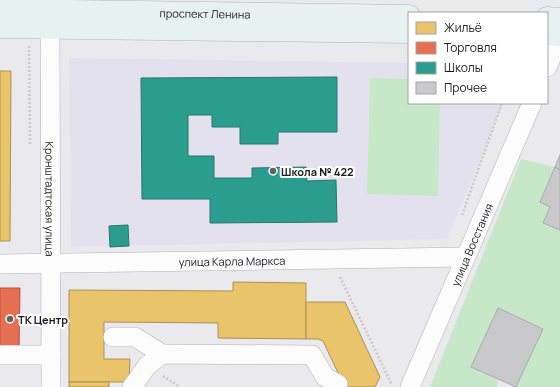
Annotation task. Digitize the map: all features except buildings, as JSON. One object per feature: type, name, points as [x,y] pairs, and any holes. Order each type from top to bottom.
[{"type":"main road","name":"проспект Ленина","points":[[0,27],[50,19],[293,7],[408,16]]},
{"type":"main road","name":"проспект Ленина","points":[[0,10],[50,19],[408,32]]},
{"type":"main road","points":[[548,18],[560,19]]},
{"type":"main road","points":[[548,34],[560,36]]},
{"type":"street","name":"Кронштадтская улица","points":[[50,19],[51,387]]},
{"type":"street","points":[[548,65],[560,36]]},
{"type":"street","name":"улица Восстания","points":[[401,386],[465,257],[532,104]]},
{"type":"street","name":"улица Карла Маркса","points":[[0,264],[465,257]]},
{"type":"street","points":[[113,337],[135,337],[162,354],[312,355],[328,382]]},
{"type":"street","points":[[132,387],[147,366],[162,354]]},
{"type":"street","points":[[0,355],[51,355]]},
{"type":"path","points":[[461,218],[502,104]]},
{"type":"path","points":[[340,277],[401,386]]},
{"type":"shaded area","name":"Школа № 422","points":[[69,58],[408,63],[408,104],[504,104],[447,239],[71,247]]},
{"type":"green space","points":[[370,78],[408,79],[408,104],[440,104],[438,196],[367,194]]},
{"type":"green space","points":[[521,159],[555,167],[540,202],[550,207],[544,223],[560,230],[560,387],[516,387],[543,329],[498,308],[471,367],[498,379],[497,387],[430,387]]},
{"type":"place","name":"Школа № 422","points":[[273,171]]},
{"type":"place","name":"ТК Центр","points":[[10,319]]}]
